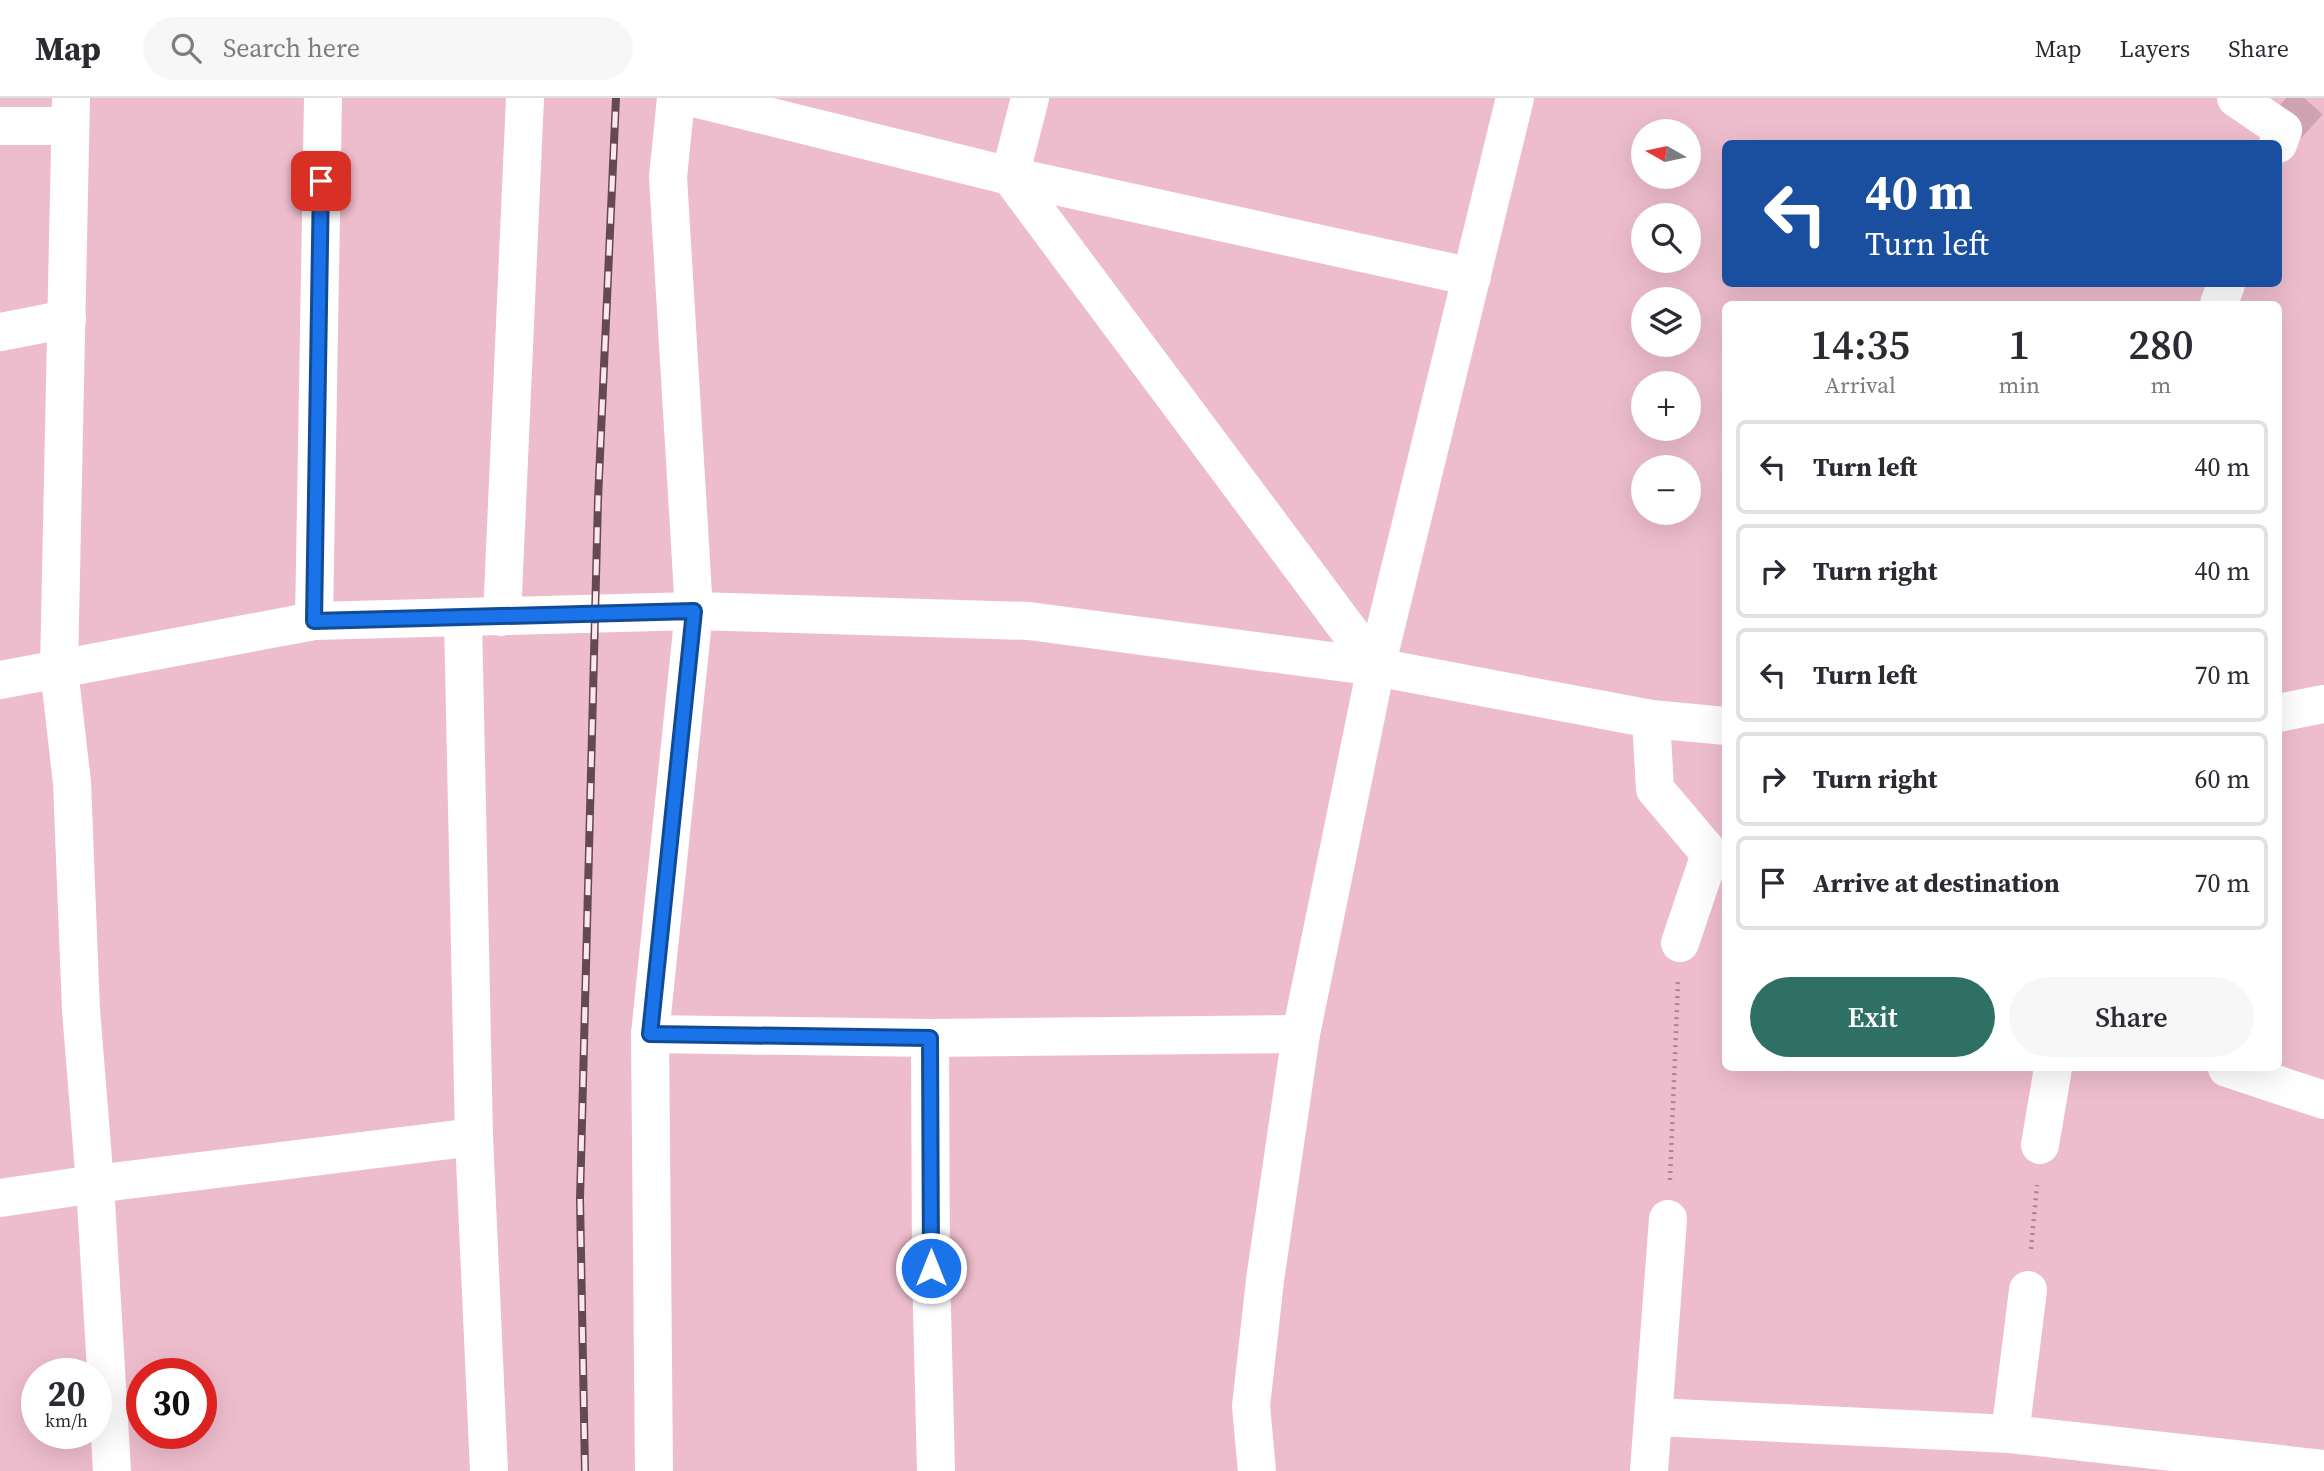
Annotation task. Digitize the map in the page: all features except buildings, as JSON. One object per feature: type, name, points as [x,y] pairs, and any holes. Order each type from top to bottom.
[{"type":"street","points":[[314,621],[323,98]]},
{"type":"street","points":[[502,617],[525,98]]},
{"type":"street","points":[[654,1471],[650,1034],[694,611],[668,177],[676,98]]},
{"type":"street","points":[[694,98],[1010,176],[1472,277]]},
{"type":"street","points":[[1010,176],[1030,98]]},
{"type":"street","points":[[1257,1471],[1251,1406],[1265,1280],[1301,1034],[1376,667],[1515,98]]},
{"type":"street","points":[[2236,98],[2281,137]]},
{"type":"street","points":[[0,125],[71,112],[59,669],[72,783],[81,1010],[117,1463]]},
{"type":"street","points":[[1010,176],[1376,667]]},
{"type":"street","points":[[0,332],[67,319]]},
{"type":"street","points":[[0,680],[314,621],[694,611],[1029,621],[1376,667],[1651,719],[1722,726]]},
{"type":"street","points":[[463,618],[474,1137],[489,1471]]},
{"type":"street","points":[[2282,712],[2324,704]]},
{"type":"street","points":[[1651,719],[1655,789],[1718,858],[1680,943]]},
{"type":"street","points":[[650,1034],[930,1038],[1301,1034]]},
{"type":"street","points":[[930,1038],[931,1268],[936,1471]]},
{"type":"street","points":[[2040,1145],[2052,1071]]},
{"type":"street","points":[[2236,1071],[2324,1100]]},
{"type":"street","points":[[0,1198],[474,1137]]},
{"type":"street","points":[[1649,1471],[1668,1219]]},
{"type":"street","points":[[2010,1434],[2028,1290]]},
{"type":"street","points":[[1655,1417],[2010,1434],[2324,1469]]},
{"type":"path","points":[[1668,1219],[1680,943]]},
{"type":"path","points":[[2028,1290],[2040,1145]]},
{"type":"tunnel","points":[[2283,130],[2312,98]]},
{"type":"railway","points":[[585,1471],[580,1199],[598,500],[616,98]]},
{"type":"route","points":[[321,181],[314,621],[694,611],[650,1034],[930,1038],[931,1268]]}]
